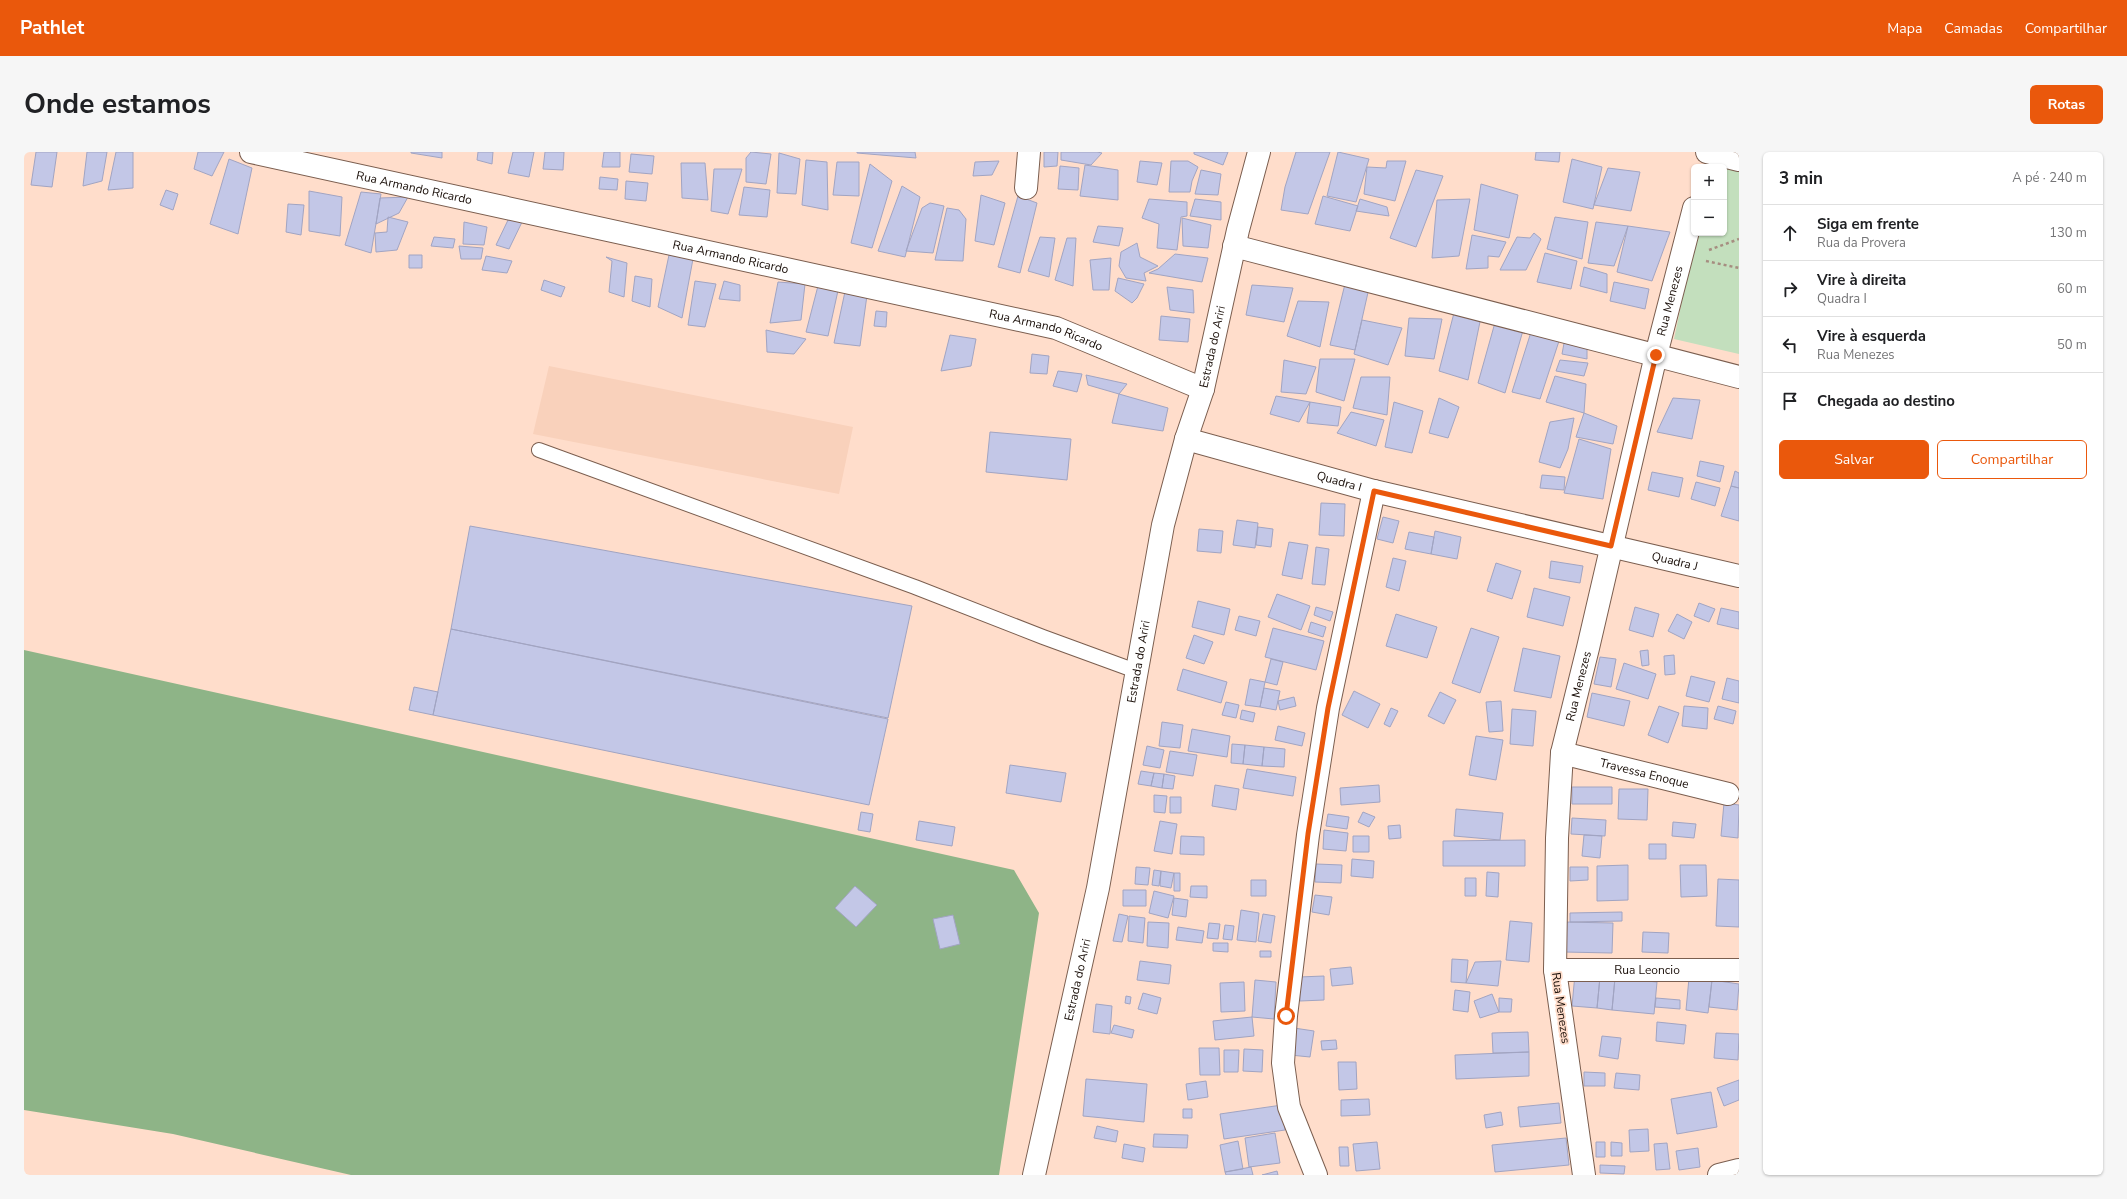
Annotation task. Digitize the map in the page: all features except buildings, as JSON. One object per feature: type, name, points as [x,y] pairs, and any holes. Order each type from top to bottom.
[{"type":"street","name":"Rua Armando Ricardo","points":[[250,152],[1056,328],[1203,389]]},
{"type":"street","points":[[1026,188],[1029,152]]},
{"type":"street","name":"Estrada do Ariri","points":[[1034,1175],[1098,888],[1162,525],[1186,439],[1203,389],[1234,246],[1259,152]]},
{"type":"street","points":[[1706,164],[1708,152],[1739,160]]},
{"type":"street","name":"Rua Menezes","points":[[1584,1175],[1555,970],[1557,838],[1562,753],[1656,355],[1691,220]]},
{"type":"street","points":[[1234,246],[1739,377]]},
{"type":"street","name":"Quadra I","points":[[1186,439],[1374,491],[1611,546]]},
{"type":"street","points":[[1316,1175],[1289,1107],[1283,1063],[1286,1016],[1308,834],[1328,708],[1374,491]]},
{"type":"street","name":"Quadra J","points":[[1611,546],[1739,576]]},
{"type":"street","name":"Travessa Enoque","points":[[1562,753],[1728,794]]},
{"type":"street","name":"Rua Leoncio","points":[[1555,970],[1739,970]]},
{"type":"street","points":[[1719,1175],[1739,1170]]},
{"type":"lane","points":[[539,450],[907,584],[1043,637],[1136,671]]},
{"type":"path","points":[[1704,252],[1739,239]]},
{"type":"path","points":[[1704,260],[1739,268]]},
{"type":"shaded area","points":[[549,366],[853,427],[839,494],[533,434]]},
{"type":"green space","points":[[1727,168],[1739,171],[1739,354],[1674,339],[1695,236],[1727,236]]},
{"type":"green space","points":[[24,650],[1014,870],[1039,913],[999,1175],[351,1175],[173,1134],[24,1110]]},
{"type":"route","points":[[1286,1016],[1308,834],[1328,708],[1374,491],[1611,546],[1656,355]]}]
